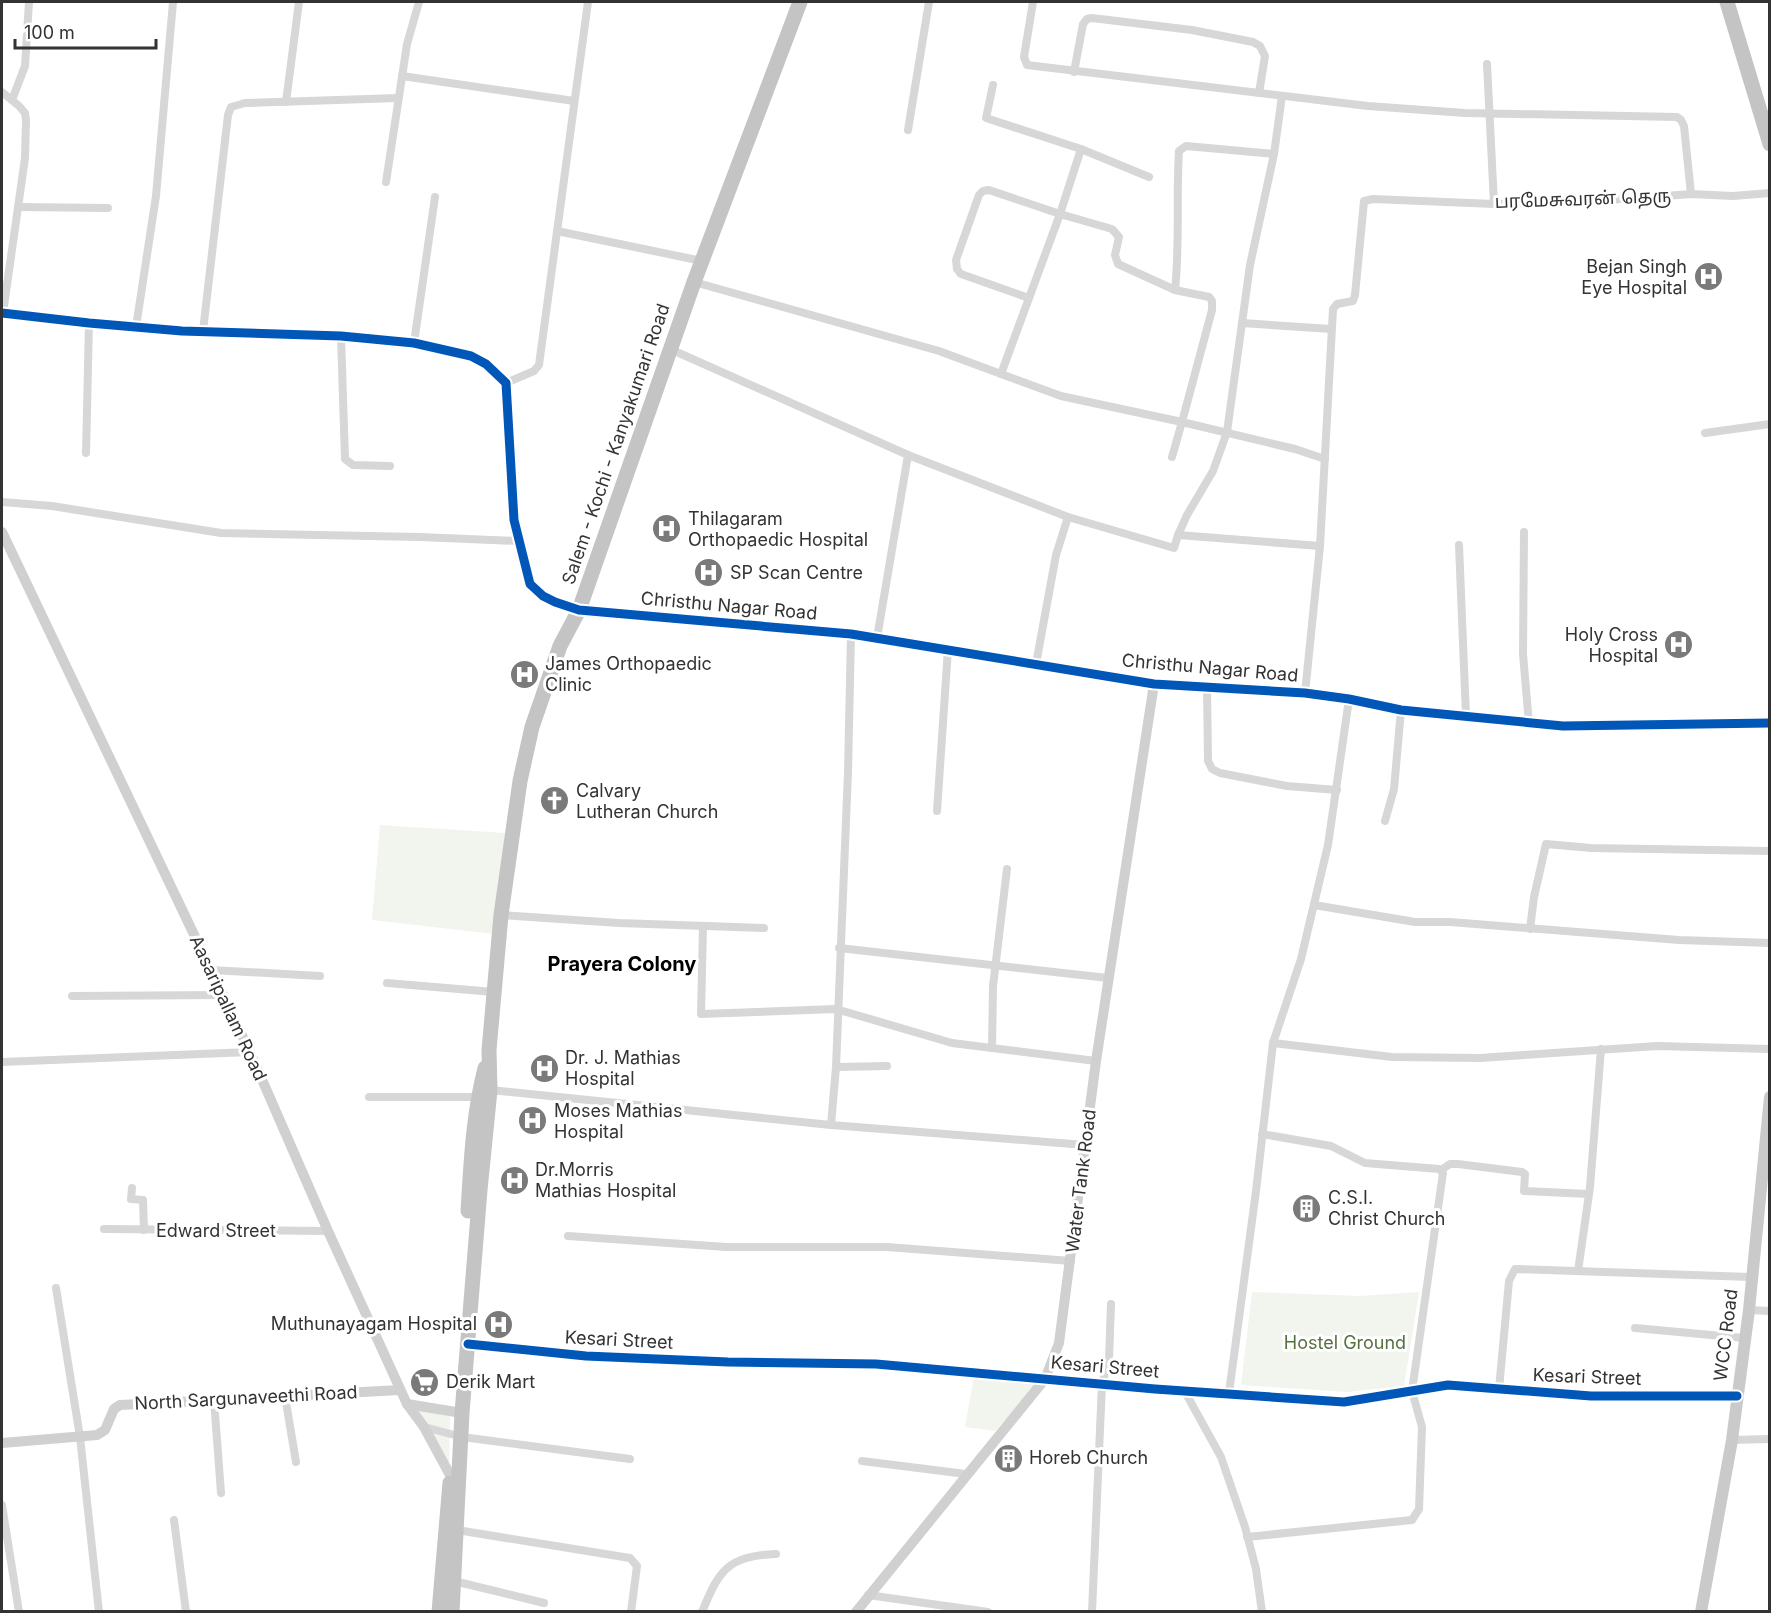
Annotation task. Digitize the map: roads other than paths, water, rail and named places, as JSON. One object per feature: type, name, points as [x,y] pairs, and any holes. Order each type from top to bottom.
[{"type":"highway","name":"Salem - Kochi - Kanyakumari Road","points":[[458,1413],[468,1344],[480,1190],[484,1094],[496,992],[501,915],[520,781],[532,727],[560,646],[579,610],[694,282],[800,2]]},
{"type":"highway","points":[[1727,2],[1770,144]]},
{"type":"highway","name":"Salem - Kochi - Kanyakumari Road","points":[[439,1611],[455,1475],[471,1149],[484,1094]]},
{"type":"highway","name":"Salem - Kochi - Kanyakumari Road","points":[[452,1611],[457,1530],[455,1475]]},
{"type":"main road","name":"WCC Road","points":[[1701,1611],[1732,1440],[1749,1310],[1770,1097]]},
{"type":"street","points":[[12,100],[25,66],[29,2]]},
{"type":"street","points":[[136,327],[156,196],[173,2]]},
{"type":"street","points":[[286,102],[299,2]]},
{"type":"street","points":[[386,182],[407,44],[419,2]]},
{"type":"street","points":[[2,92],[24,112],[26,120],[18,207],[2,313],[136,327],[341,336],[414,343],[471,356],[486,364],[506,383],[534,371],[538,365],[588,2]]},
{"type":"street","points":[[908,129],[929,2]]},
{"type":"street","points":[[1033,2],[1024,57],[1025,64],[1074,72],[1350,104],[1489,113],[1679,118],[1684,126],[1691,194]]},
{"type":"street","points":[[1074,72],[1083,24],[1087,19],[1092,18],[1192,30],[1253,42],[1260,46],[1265,56],[1259,93]]},
{"type":"street","points":[[1487,64],[1494,204]]},
{"type":"street","points":[[402,76],[574,101]]},
{"type":"street","points":[[993,85],[986,118],[1081,149],[1149,177]]},
{"type":"street","points":[[670,349],[908,455],[1068,517],[1174,548],[1187,515],[1213,471],[1227,432],[1250,265],[1274,154],[1282,96]]},
{"type":"street","points":[[203,331],[228,115],[231,107],[238,104],[398,98]]},
{"type":"street","points":[[1175,290],[1178,258],[1176,189],[1179,151],[1186,146],[1274,154]]},
{"type":"street","points":[[1001,374],[1060,214],[1081,149]]},
{"type":"street","points":[[1029,298],[961,274],[957,269],[956,260],[983,191],[989,190],[1112,229],[1119,237],[1115,255],[1118,264],[1175,290],[1209,297],[1212,310],[1172,457]]},
{"type":"street","name":"பரமேசுவரன் தெரு","points":[[1331,329],[1335,307],[1353,301],[1355,295],[1364,201],[1494,204],[1691,194],[1733,196],[1770,193]]},
{"type":"street","points":[[414,343],[435,197]]},
{"type":"street","points":[[18,207],[108,208]]},
{"type":"street","points":[[557,231],[702,261]]},
{"type":"street","points":[[694,282],[939,351],[1061,396],[1227,432],[1325,459]]},
{"type":"street","points":[[86,453],[89,323]]},
{"type":"street","points":[[1242,323],[1331,329],[1320,546],[1305,693]]},
{"type":"street","points":[[341,336],[345,459],[353,465],[390,466]]},
{"type":"street","name":"Christhu Nagar Road","points":[[506,383],[514,520],[530,584],[543,596],[579,610],[851,634],[1155,684],[1305,693],[1401,710],[1529,724],[1563,726],[1770,723]]},
{"type":"street","points":[[1705,433],[1770,424]]},
{"type":"street","points":[[877,638],[908,455]]},
{"type":"street","points":[[2,502],[52,506],[221,533],[519,541]]},
{"type":"street","points":[[1036,664],[1056,555],[1068,517]]},
{"type":"street","name":"Aasaripallam Road","points":[[2,531],[250,1052],[400,1390],[455,1475]]},
{"type":"street","points":[[1524,532],[1523,654],[1529,724]]},
{"type":"street","points":[[1179,535],[1320,546]]},
{"type":"street","points":[[1459,544],[1466,716]]},
{"type":"street","points":[[831,1125],[836,1067],[836,1009],[848,772],[851,634]]},
{"type":"street","points":[[938,811],[948,650]]},
{"type":"street","name":"Water Tank Road","points":[[856,1611],[1045,1379],[1059,1342],[1108,978],[1155,684]]},
{"type":"street","points":[[1207,686],[1208,761],[1212,769],[1220,773],[1287,786],[1337,790]]},
{"type":"street","points":[[1229,1393],[1273,1043],[1301,959],[1328,845],[1349,699]]},
{"type":"street","points":[[1385,821],[1394,789],[1401,710]]},
{"type":"street","points":[[1530,929],[1534,897],[1546,844],[1591,848],[1770,851]]},
{"type":"street","points":[[992,1048],[996,965],[1007,869]]},
{"type":"street","points":[[1314,905],[1415,922],[1450,922],[1679,940],[1770,943]]},
{"type":"street","points":[[501,915],[702,927],[764,928]]},
{"type":"street","points":[[702,927],[701,1014],[836,1009],[952,1043],[1096,1061]]},
{"type":"street","points":[[839,948],[1108,978]]},
{"type":"street","points":[[211,970],[320,976]]},
{"type":"street","points":[[387,983],[496,992]]},
{"type":"street","points":[[72,996],[223,995]]},
{"type":"street","points":[[1273,1043],[1392,1056],[1480,1059],[1657,1046],[1770,1049]]},
{"type":"street","points":[[1578,1271],[1589,1194],[1601,1049]]},
{"type":"street","points":[[2,1062],[250,1052]]},
{"type":"street","points":[[836,1067],[887,1066]]},
{"type":"street","points":[[369,1098],[484,1094],[1085,1145]]},
{"type":"street","points":[[1262,1134],[1331,1146],[1365,1162],[1441,1170],[1450,1164],[1458,1164],[1522,1173],[1525,1174],[1524,1191],[1589,1194]]},
{"type":"street","points":[[1247,1537],[1412,1520],[1419,1509],[1422,1427],[1412,1391],[1443,1175],[1441,1170]]},
{"type":"street","points":[[132,1188],[131,1199],[143,1200],[144,1230]]},
{"type":"street","name":"Edward Street","points":[[104,1229],[328,1231]]},
{"type":"street","points":[[568,1236],[726,1246],[887,1247],[1071,1261]]},
{"type":"street","points":[[1499,1389],[1509,1281],[1512,1272],[1521,1268],[1751,1277]]},
{"type":"street","points":[[56,1288],[80,1437],[99,1611]]},
{"type":"street","points":[[1092,1611],[1102,1384],[1108,1360],[1111,1304]]},
{"type":"street","points":[[1749,1310],[1770,1311]]},
{"type":"street","points":[[1635,1328],[1744,1338]]},
{"type":"street","name":"Kesari Street","points":[[468,1344],[586,1356],[728,1362],[876,1364],[1344,1402],[1448,1385],[1591,1396],[1737,1396]]},
{"type":"street","name":"North Sargunaveethi Road","points":[[2,1443],[97,1435],[105,1430],[114,1409],[120,1405],[400,1390]]},
{"type":"street","points":[[1184,1390],[1221,1457],[1256,1569],[1262,1611]]},
{"type":"street","points":[[285,1396],[296,1462]]},
{"type":"street","points":[[214,1400],[221,1493]]},
{"type":"street","points":[[407,1404],[458,1413]]},
{"type":"street","points":[[424,1428],[457,1436],[630,1459]]},
{"type":"street","points":[[1732,1440],[1770,1439]]},
{"type":"street","points":[[862,1461],[966,1474]]},
{"type":"street","points":[[2,1506],[19,1611]]},
{"type":"street","points":[[174,1520],[186,1611]]},
{"type":"street","points":[[457,1530],[630,1558],[637,1566],[631,1611]]},
{"type":"street","points":[[702,1611],[721,1573],[748,1556],[776,1554]]},
{"type":"street","points":[[454,1581],[544,1603]]},
{"type":"street","points":[[868,1595],[988,1611]]},
{"type":"place","name":"Bejan Singh Eye Hospital","points":[[1708,277]]},
{"type":"place","name":"Thilagaram Orthopaedic Hospital","points":[[667,529]]},
{"type":"place","name":"SP Scan Centre","points":[[709,573]]},
{"type":"place","name":"Holy Cross Hospital","points":[[1679,645]]},
{"type":"place","name":"James Orthopaedic Clinic","points":[[524,674]]},
{"type":"place","name":"Calvary Lutheran Church","points":[[555,801]]},
{"type":"place","name":"Dr. J. Mathias Hospital","points":[[544,1068]]},
{"type":"place","name":"Moses Mathias Hospital","points":[[533,1121]]},
{"type":"place","name":"Dr.Morris Mathias Hospital","points":[[514,1180]]},
{"type":"place","name":"C.S.I. Christ Church","points":[[1307,1208]]},
{"type":"place","name":"Muthunayagam Hospital","points":[[498,1324]]},
{"type":"place","name":"Derik Mart","points":[[425,1382]]},
{"type":"place","name":"Horeb Church","points":[[1008,1458]]},
{"type":"district","name":"Prayera Colony","points":[[622,964]]},
{"type":"park label","name":"Hostel Ground","points":[[1345,1343]]}]
